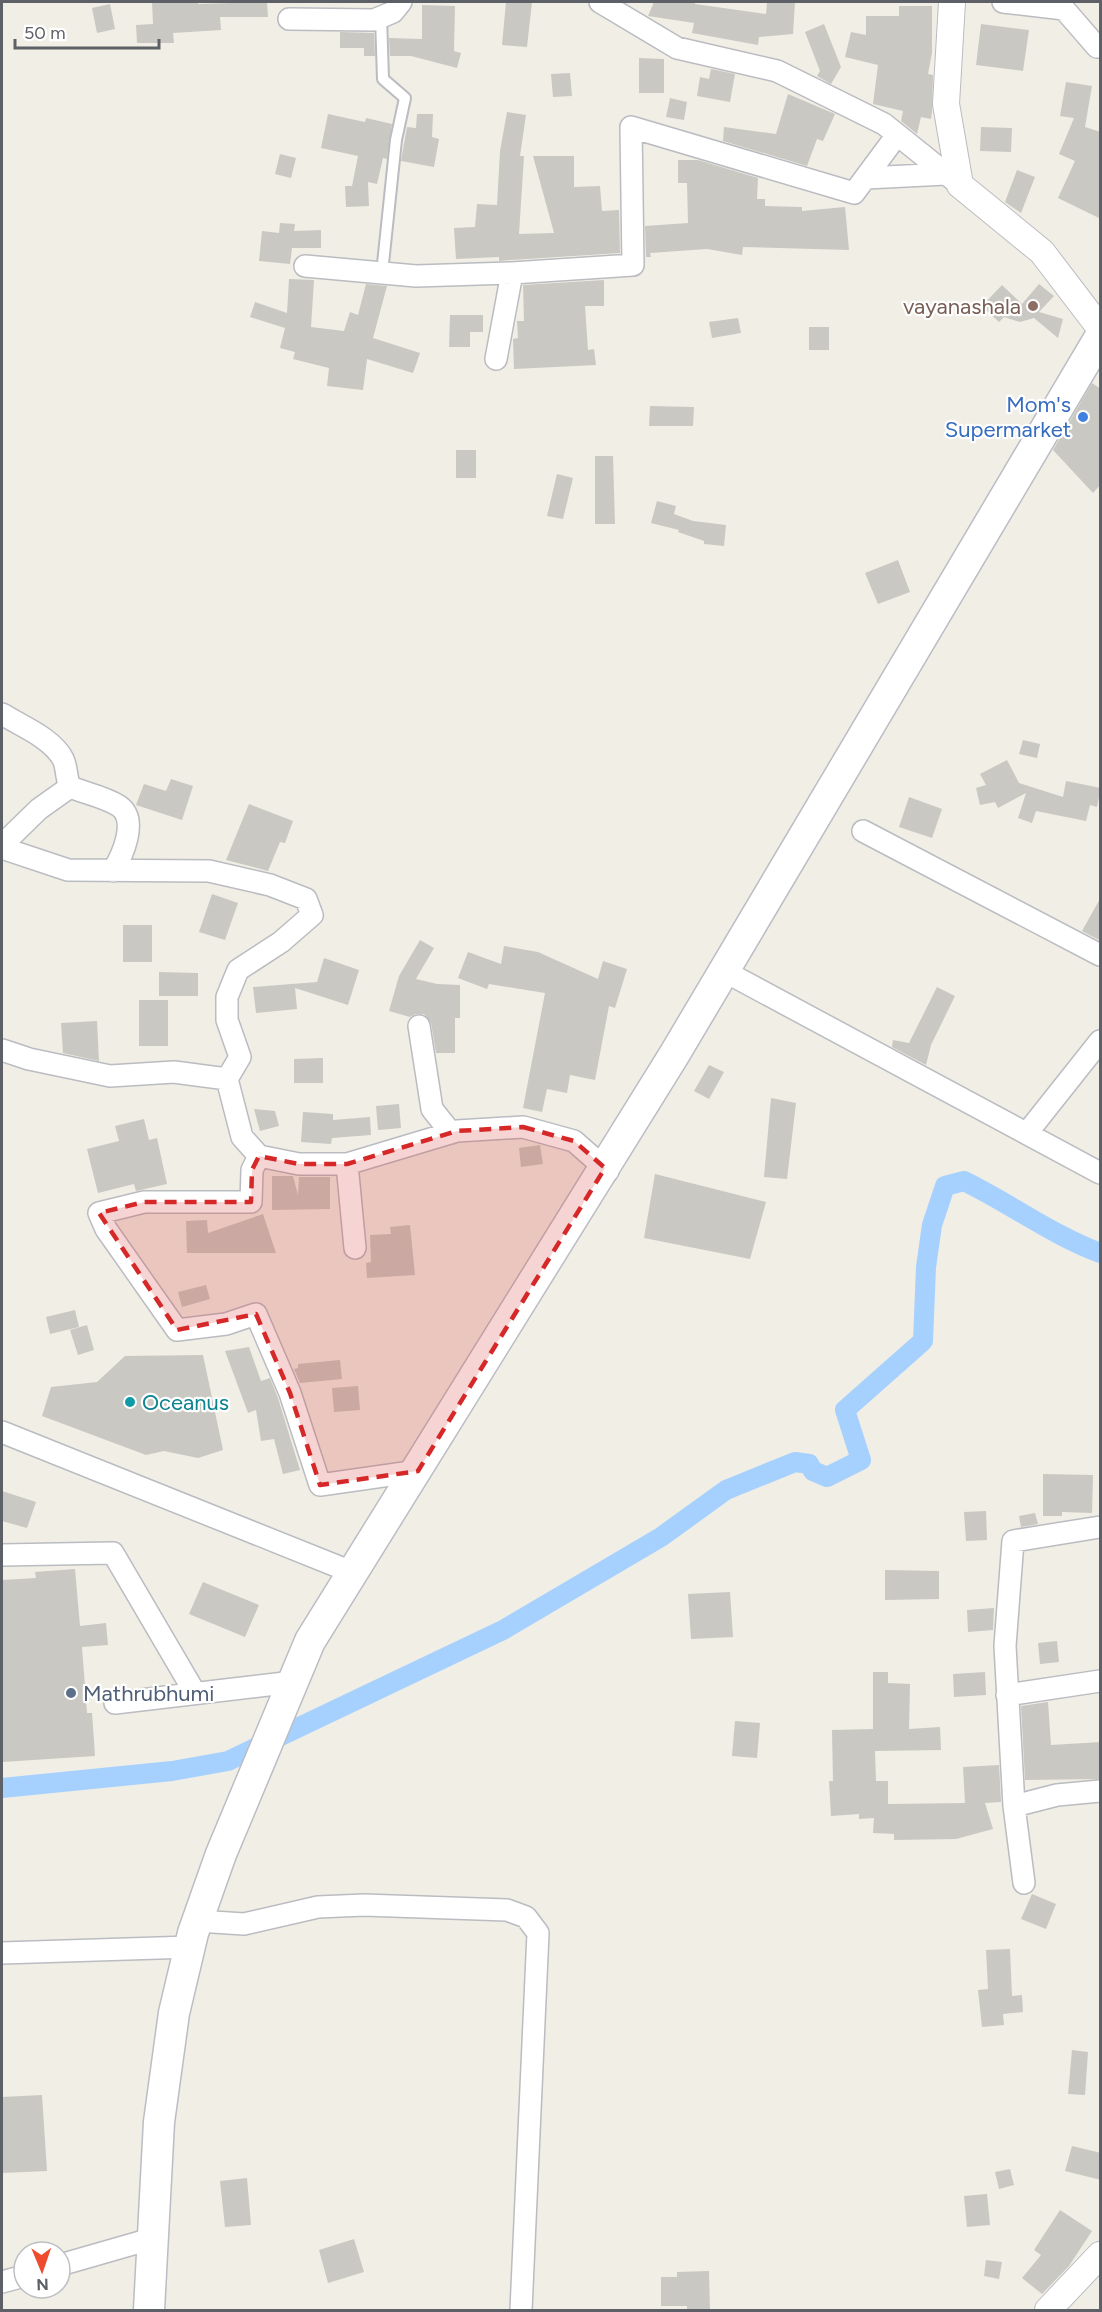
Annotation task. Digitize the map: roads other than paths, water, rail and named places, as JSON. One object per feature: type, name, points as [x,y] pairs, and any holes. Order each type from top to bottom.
[{"type":"main road","points":[[149,2310],[159,2122],[174,2013],[194,1934],[245,1798],[310,1641],[607,1169],[1101,337]]},
{"type":"street","points":[[290,19],[374,20],[393,12],[401,2]]},
{"type":"street","points":[[600,2],[677,48],[777,71],[884,124],[1042,252],[1101,328]]},
{"type":"street","points":[[952,2],[946,104],[953,180]]},
{"type":"street","points":[[1003,2],[1064,9],[1097,47],[1101,47]]},
{"type":"street","points":[[305,267],[416,276],[512,273],[633,265],[631,127],[854,193],[897,135]]},
{"type":"street","points":[[866,178],[953,180]]},
{"type":"street","points":[[496,359],[512,273]]},
{"type":"street","points":[[2,714],[53,746],[64,761],[70,787],[120,807],[127,816],[122,855],[113,871]]},
{"type":"street","points":[[70,787],[39,809],[2,846],[68,870],[209,871],[270,885],[306,899],[312,915],[303,926],[238,970],[227,997],[227,1020],[240,1057],[227,1079],[242,1137],[259,1156],[299,1164],[347,1164],[451,1133],[523,1127],[574,1142],[607,1169]]},
{"type":"street","points":[[863,831],[1101,956]]},
{"type":"street","points":[[724,971],[1101,1173]]},
{"type":"street","points":[[419,1026],[432,1109],[451,1133]]},
{"type":"street","points":[[1027,1133],[1101,1041]]},
{"type":"street","points":[[2,1050],[29,1059],[110,1076],[174,1072],[227,1079]]},
{"type":"street","points":[[259,1156],[252,1170],[251,1202],[144,1202],[99,1213],[106,1229],[177,1330],[226,1324],[256,1314],[290,1394],[320,1485],[418,1472]]},
{"type":"street","points":[[347,1164],[354,1248]]},
{"type":"street","points":[[2,1432],[354,1573]]},
{"type":"street","points":[[1024,1883],[1014,1806],[1005,1646],[1013,1541],[1101,1527]]},
{"type":"street","points":[[2,1556],[113,1553],[195,1694]]},
{"type":"street","points":[[1007,1695],[1101,1681]]},
{"type":"street","points":[[115,1703],[292,1685]]},
{"type":"street","points":[[1014,1806],[1057,1795],[1101,1791]]},
{"type":"street","points":[[2,1953],[194,1934],[318,1907],[364,1905],[507,1910],[526,1917],[538,1934],[520,2310]]},
{"type":"street","points":[[72,2262],[154,2238]]},
{"type":"street","points":[[1048,2310],[1101,2255]]},
{"type":"lane","points":[[381,17],[383,79],[405,98],[396,140],[382,273]]},
{"type":"waterway","points":[[2,1788],[172,1771],[228,1761],[503,1630],[661,1537],[726,1490],[795,1462],[809,1464],[813,1471],[827,1477],[861,1460],[845,1410],[923,1341],[926,1267],[932,1225],[945,1186],[964,1181],[1048,1228],[1100,1253]]},
{"type":"place","name":"vayanashala","points":[[1033,306]]},
{"type":"place","name":"Mom's Supermarket","points":[[1083,417]]},
{"type":"place","name":"Oceanus","points":[[130,1402]]},
{"type":"place","name":"Mathrubhumi","points":[[71,1693]]}]
